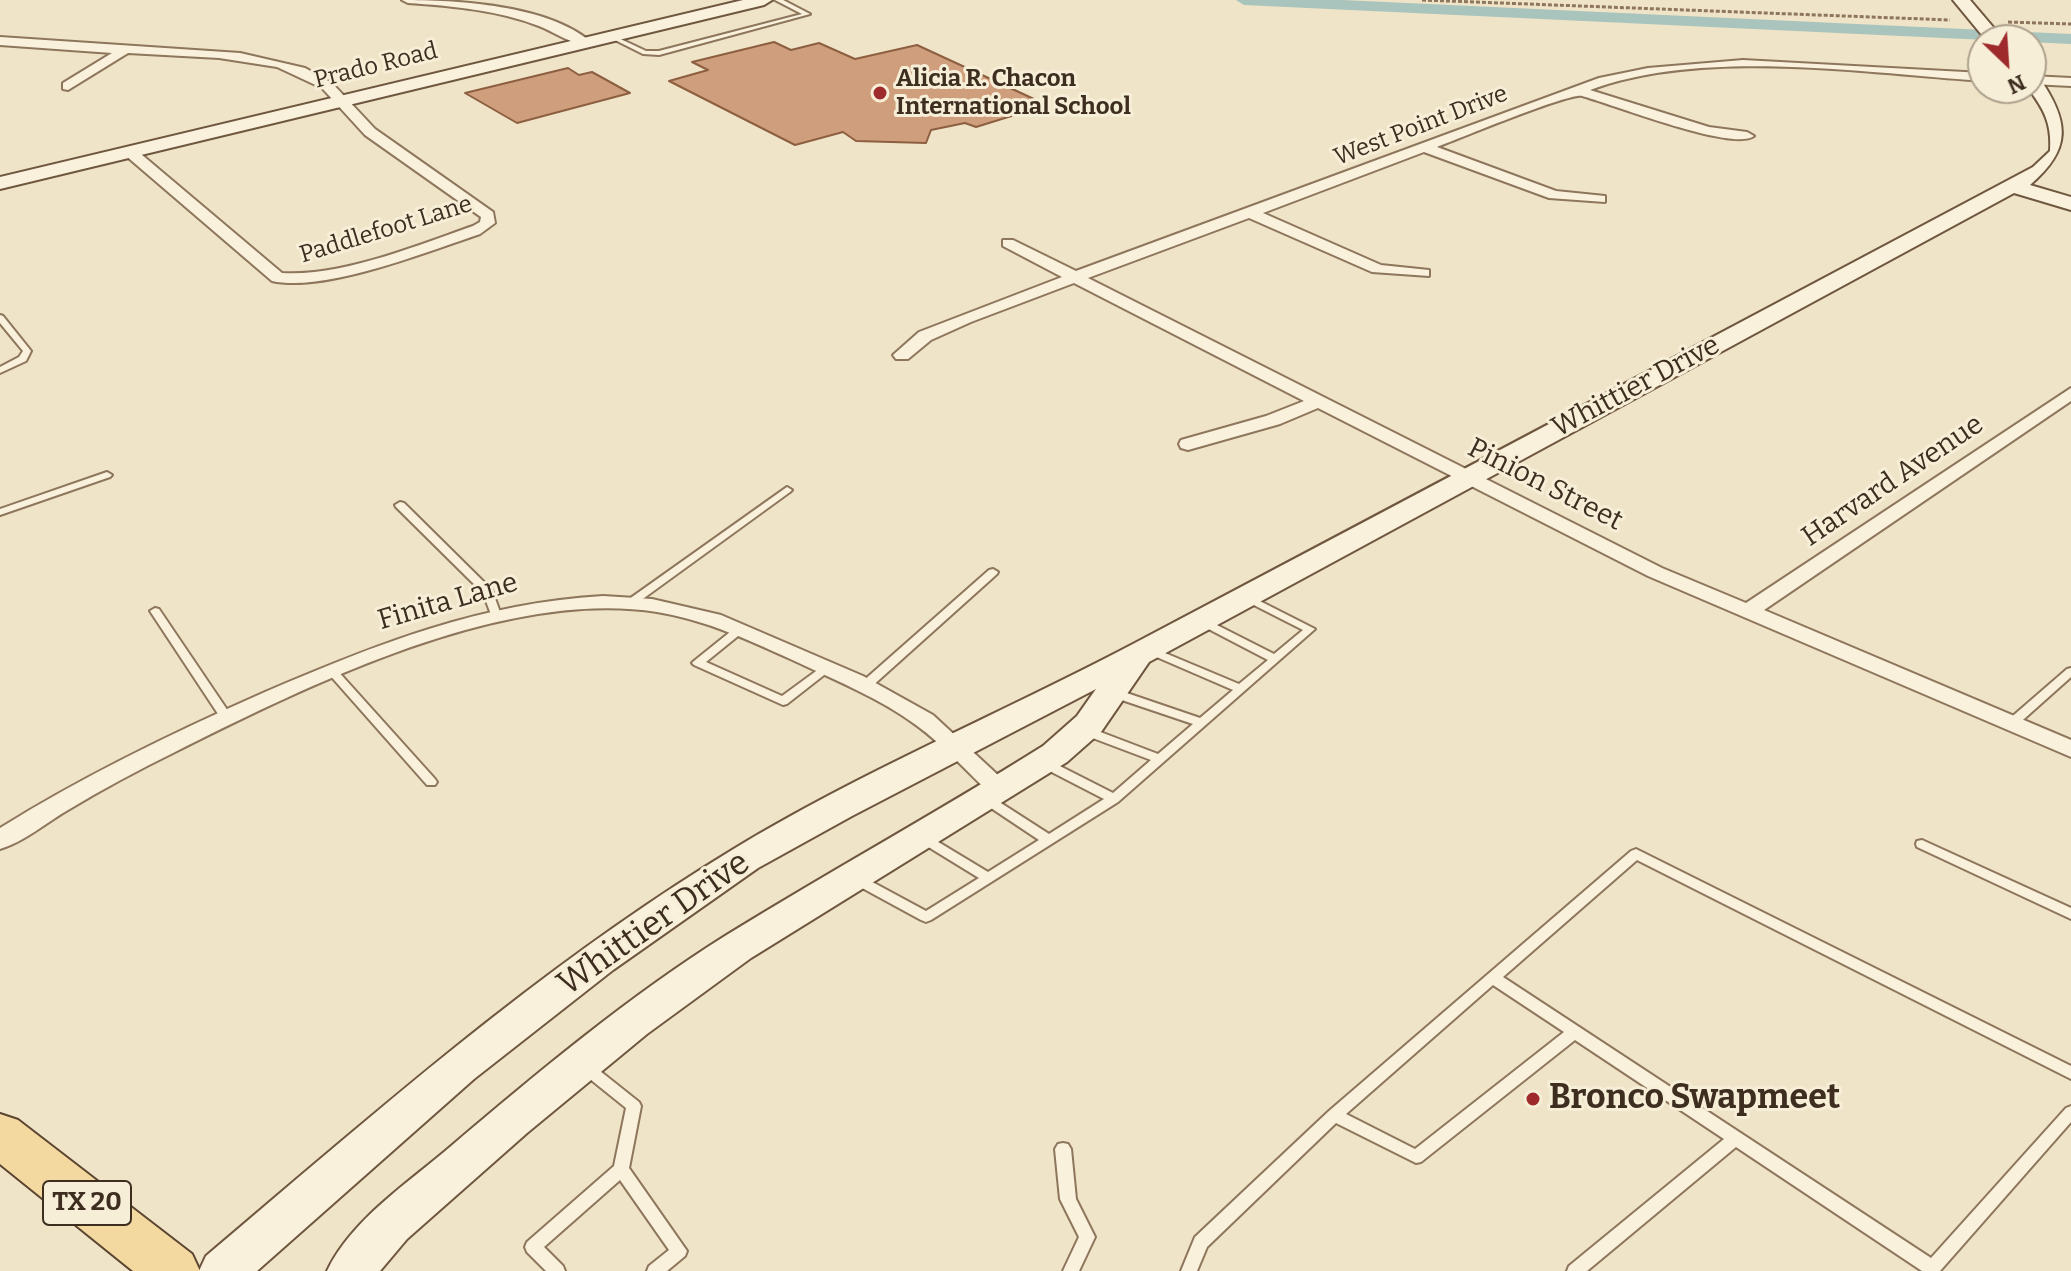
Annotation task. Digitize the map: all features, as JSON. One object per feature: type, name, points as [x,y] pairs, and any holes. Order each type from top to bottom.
[{"type":"main road","name":"TX 20","points":[[0,1135],[173,1271]]},
{"type":"street","points":[[408,0],[471,4],[510,11],[540,20],[585,42]]},
{"type":"street","name":"Prado Road","points":[[0,183],[764,0]]},
{"type":"street","points":[[1961,0],[1982,24]]},
{"type":"street","name":"Paddlefoot Lane","points":[[0,41],[260,60],[311,76],[345,100],[359,123],[370,132],[488,215],[486,226],[327,274],[287,280],[278,278],[130,152]]},
{"type":"street","points":[[68,86],[125,50]]},
{"type":"street","name":"West Point Drive","points":[[902,355],[925,336],[1578,91],[1631,74],[1702,65],[1741,64],[1967,76]]},
{"type":"street","points":[[2047,81],[2071,82]]},
{"type":"street","points":[[1578,91],[1707,131],[1747,136]]},
{"type":"street","name":"Whittier Drive","points":[[223,1271],[459,1067],[599,959],[745,859],[1201,621],[2040,171],[2060,153],[2062,128],[2047,101]]},
{"type":"street","points":[[1426,148],[1554,195],[1600,199]]},
{"type":"street","points":[[2013,186],[2071,204]]},
{"type":"street","points":[[1251,213],[1378,269],[1423,273]]},
{"type":"street","name":"Pinion Street","points":[[1008,243],[1655,572],[2071,749]]},
{"type":"street","name":"Harvard Avenue","points":[[1746,613],[2071,393]]},
{"type":"street","points":[[1188,444],[1273,420],[1316,402]]},
{"type":"street","name":"Finita Lane","points":[[0,840],[138,758],[332,671],[434,632],[496,615],[583,603],[629,604],[684,611],[739,630],[866,685],[926,721],[994,794]]},
{"type":"street","name":"Whittier Drive","points":[[351,1271],[391,1225],[632,1023],[737,948],[1042,762],[1082,730],[1142,652]]},
{"type":"lane","points":[[610,36],[651,54],[807,14],[778,0]]},
{"type":"lane","points":[[0,318],[27,351],[23,359],[0,370]]},
{"type":"lane","points":[[0,512],[107,475]]},
{"type":"lane","points":[[629,604],[787,490]]},
{"type":"lane","points":[[400,505],[488,592],[496,615]]},
{"type":"lane","points":[[866,685],[993,572]]},
{"type":"lane","points":[[854,877],[926,917],[1114,799],[1310,629],[1246,597]]},
{"type":"lane","points":[[155,611],[226,717]]},
{"type":"lane","points":[[1201,621],[1275,659]]},
{"type":"lane","points":[[739,630],[698,663],[783,701],[827,668]]},
{"type":"lane","points":[[1142,652],[1240,689]]},
{"type":"lane","points":[[332,671],[431,782]]},
{"type":"lane","points":[[2011,724],[2071,671]]},
{"type":"lane","points":[[1111,692],[1201,723]]},
{"type":"lane","points":[[1082,730],[1160,759]]},
{"type":"lane","points":[[1042,762],[1114,799]]},
{"type":"lane","points":[[994,794],[1049,840]]},
{"type":"lane","points":[[921,837],[989,878]]},
{"type":"lane","points":[[1922,844],[2071,914]]},
{"type":"lane","points":[[1189,1271],[1201,1242],[1334,1115],[1636,854],[2071,1073]]},
{"type":"lane","points":[[1493,978],[1931,1269],[2071,1112]]},
{"type":"lane","points":[[1334,1115],[1416,1157],[1575,1032]]},
{"type":"lane","points":[[557,1271],[533,1247],[621,1169],[634,1106],[582,1064]]},
{"type":"lane","points":[[1575,1271],[1736,1138]]},
{"type":"lane","points":[[1063,1149],[1068,1199],[1087,1237],[1071,1271]]},
{"type":"lane","points":[[621,1169],[679,1251],[655,1271]]},
{"type":"path","points":[[1422,0],[1963,20]]},
{"type":"path","points":[[2004,22],[2071,24]]},
{"type":"building","points":[[774,42],[791,50],[819,43],[855,59],[917,45],[1047,105],[976,127],[965,123],[931,130],[926,143],[856,141],[843,132],[795,145],[669,81],[708,70],[692,62]]},
{"type":"building","points":[[568,68],[579,75],[592,72],[630,93],[517,123],[465,93]]},
{"type":"waterway","points":[[1244,0],[2071,39]]},
{"type":"place","name":"Alicia R. Chacon International School","points":[[880,93]]},
{"type":"place","name":"Bronco Swapmeet","points":[[1533,1099]]}]
